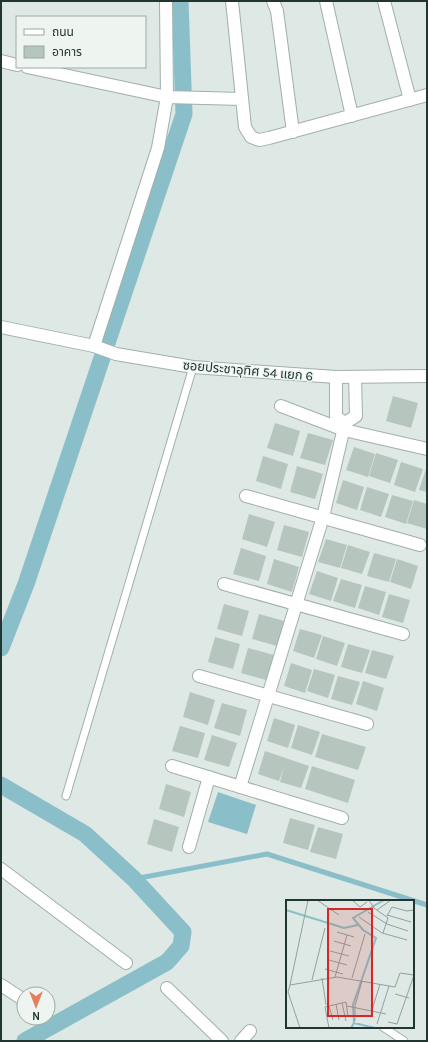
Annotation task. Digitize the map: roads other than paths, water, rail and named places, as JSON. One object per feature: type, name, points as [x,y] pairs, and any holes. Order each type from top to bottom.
[{"type":"street","points":[[94,346],[158,148],[179,97],[166,1]]},
{"type":"street","points":[[232,1],[245,127],[251,137],[259,140],[427,95]]},
{"type":"street","points":[[273,1],[277,11],[292,132]]},
{"type":"street","points":[[326,1],[352,116]]},
{"type":"street","points":[[384,1],[410,100]]},
{"type":"street","points":[[2,65],[16,65]]},
{"type":"street","points":[[32,68],[179,97],[242,99]]},
{"type":"street","name":"ซอยประชาอุทิศ 54 แยก 6","points":[[1,327],[94,346],[116,354],[192,368],[336,377],[427,376]]},
{"type":"street","points":[[336,377],[336,417],[344,427]]},
{"type":"street","points":[[240,787],[323,517],[344,427],[356,416],[355,377]]},
{"type":"street","points":[[281,406],[344,427],[427,449]]},
{"type":"street","points":[[246,496],[420,545]]},
{"type":"street","points":[[224,584],[403,634]]},
{"type":"street","points":[[199,676],[367,724]]},
{"type":"street","points":[[172,766],[342,818]]},
{"type":"street","points":[[189,847],[209,777]]},
{"type":"street","points":[[1,869],[126,963]]},
{"type":"street","points":[[1,985],[16,995]]},
{"type":"street","points":[[167,988],[222,1041]]},
{"type":"street","points":[[241,1041],[250,1031]]},
{"type":"lane","points":[[66,796],[192,368]]},
{"type":"lane","points":[[384,1028],[404,1041]]},
{"type":"water","points":[[218,792],[256,805],[247,834],[208,822]]},
{"type":"waterway","points":[[1,648],[26,584],[184,114],[180,1]]},
{"type":"waterway","points":[[1,785],[85,834],[134,879],[183,932],[181,946],[167,962],[25,1041]]},
{"type":"waterway","points":[[134,879],[267,854],[411,900]]},
{"type":"waterway","points":[[414,901],[427,905]]}]
